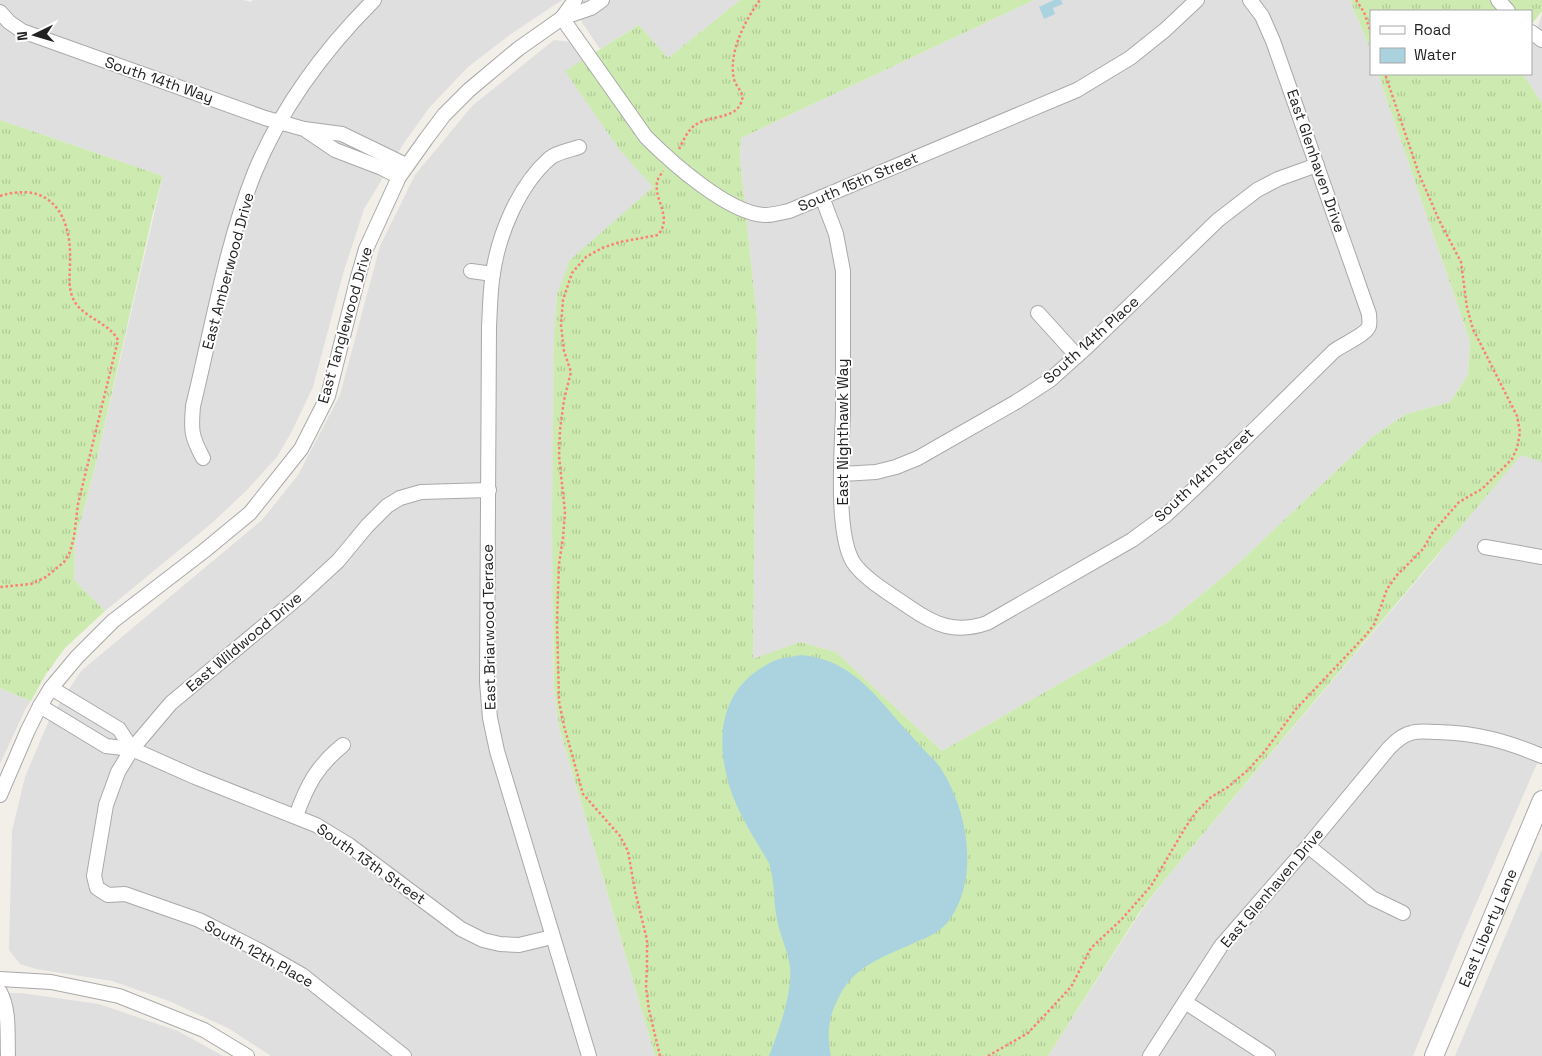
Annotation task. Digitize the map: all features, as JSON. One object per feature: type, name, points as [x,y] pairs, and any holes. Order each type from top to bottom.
[{"type":"street","name":"East Amberwood Drive","points":[[203,458],[191,428],[193,406],[227,262],[243,206],[255,174],[280,122],[306,79],[348,26],[374,0]]},
{"type":"street","points":[[562,18],[574,0]]},
{"type":"street","points":[[562,18],[591,8],[602,0]]},
{"type":"street","name":"South 15th Street","points":[[562,18],[646,137],[670,160],[714,194],[748,211],[766,215],[789,211],[1077,90],[1130,58],[1198,0]]},
{"type":"street","name":"East Glenhaven Drive","points":[[1250,0],[1262,16],[1273,41],[1369,314],[1369,327]]},
{"type":"street","points":[[1498,0],[1507,10]]},
{"type":"street","name":"South 14th Way","points":[[0,12],[16,28],[38,37],[280,122],[304,129],[342,134],[402,171]]},
{"type":"street","name":"East Tanglewood Drive","points":[[0,795],[40,706],[51,688],[77,657],[113,621],[204,552],[250,513],[301,449],[328,396],[366,249],[402,171],[444,115],[469,90],[518,49],[562,18]]},
{"type":"street","name":"South 14th Way","points":[[304,129],[336,150],[382,168],[402,171]]},
{"type":"street","points":[[348,155],[354,140]]},
{"type":"street","name":"East Briarwood Terrace","points":[[579,147],[552,156],[528,184],[510,216],[498,246],[493,274],[489,327],[487,682],[490,718],[497,751],[589,1056]]},
{"type":"street","name":"South 14th Place","points":[[842,474],[876,472],[896,468],[918,458],[1016,402],[1050,380],[1233,208],[1258,190],[1278,179],[1317,165]]},
{"type":"street","name":"East Nighthawk Way","points":[[822,197],[836,234],[843,271],[842,474],[843,525],[846,546],[854,562],[863,573],[939,625]]},
{"type":"street","points":[[471,271],[493,274]]},
{"type":"street","points":[[1038,313],[1077,356]]},
{"type":"street","name":"South 14th Street","points":[[939,625],[961,629],[986,623],[1132,540],[1166,515],[1195,488],[1334,351],[1349,340],[1363,334],[1369,327]]},
{"type":"street","name":"East Wildwood Drive","points":[[97,888],[94,876],[106,805],[118,772],[132,749],[171,704],[300,596],[338,560],[387,506],[400,498],[422,492],[489,490]]},
{"type":"street","points":[[1485,547],[1542,556]]},
{"type":"street","name":"South 13th Street","points":[[51,688],[118,729],[132,749]]},
{"type":"street","name":"South 13th Street","points":[[40,706],[106,746],[132,749],[186,774],[316,825],[349,845],[461,928],[483,940],[500,944],[519,945],[552,937]]},
{"type":"street","points":[[87,735],[98,716]]},
{"type":"street","name":"East Glenhaven Drive","points":[[1150,1056],[1221,946],[1308,846],[1389,748],[1409,733],[1441,732],[1483,736],[1507,742],[1542,756]]},
{"type":"street","points":[[296,816],[312,777],[323,763],[343,745]]},
{"type":"street","name":"East Liberty Lane","points":[[1434,1056],[1542,800]]},
{"type":"street","points":[[1308,846],[1372,898],[1403,913]]},
{"type":"street","name":"South 12th Place","points":[[97,888],[108,895],[125,894],[199,920],[260,951],[302,974],[404,1056]]},
{"type":"street","points":[[0,979],[51,982],[119,996],[204,1030],[247,1056]]},
{"type":"street","points":[[0,992],[6,1015],[5,1047]]},
{"type":"street","points":[[1184,1002],[1268,1056]]},
{"type":"path","points":[[660,1056],[646,988],[648,965],[646,940],[628,851],[620,836],[583,794],[559,701],[558,592],[565,512],[559,456],[564,400],[571,372],[564,351],[561,325],[563,300],[572,273],[586,257],[602,248],[620,242],[658,235],[664,228],[664,215],[657,182],[693,126],[734,112],[742,102],[742,91],[734,80],[737,41],[749,15],[760,0]]},
{"type":"path","points":[[1356,0],[1364,12],[1370,30]]},
{"type":"path","points":[[988,1056],[1028,1033],[1071,987],[1091,948],[1121,920],[1152,886],[1184,828],[1197,811],[1211,797],[1228,787],[1254,764],[1296,709],[1366,635],[1375,623],[1387,589],[1397,575],[1423,549],[1445,517],[1458,502],[1482,489],[1498,475],[1512,459],[1517,448],[1520,432],[1517,416],[1473,329],[1467,308],[1461,262],[1419,174],[1384,75]]},
{"type":"path","points":[[0,196],[30,193],[44,196],[56,205],[64,220],[68,240],[70,261],[68,279],[72,297],[82,311],[113,332],[118,340],[78,504],[70,552],[64,562],[46,577],[31,584],[0,587]]},
{"type":"shaded area","points":[[0,0],[243,0],[251,2],[253,0],[562,0],[511,34],[468,67],[429,108],[404,143],[364,209],[343,274],[313,387],[277,457],[246,491],[212,523],[105,611],[74,580],[75,542],[95,467],[163,176],[0,120]]},
{"type":"shaded area","points":[[567,0],[740,0],[668,58],[639,25],[600,49]]},
{"type":"shaded area","points":[[1034,0],[1350,0],[1370,49],[1370,75],[1378,75],[1470,341],[1468,375],[1450,402],[1406,414],[1372,437],[1229,572],[1169,621],[942,751],[836,652],[800,642],[753,660],[757,318],[740,160],[741,138]]},
{"type":"shaded area","points":[[1542,14],[1542,103],[1524,75],[1532,75],[1532,45]]},
{"type":"shaded area","points":[[554,40],[570,42],[626,125],[653,187],[557,294],[554,333],[553,646],[554,689],[559,727],[655,1056],[271,1056],[228,1028],[169,1001],[112,981],[36,969],[20,964],[9,950],[12,831],[25,777],[50,718],[81,671],[262,520],[298,475],[340,395],[380,246],[415,175],[472,106]]},
{"type":"shaded area","points":[[1518,452],[1542,460],[1542,752],[1463,934],[1413,1056],[1048,1056],[1142,910],[1167,877],[1434,560]]},
{"type":"shaded area","points":[[0,688],[31,701],[0,764]]},
{"type":"shaded area","points":[[1542,849],[1542,1056],[1455,1056]]},
{"type":"shaded area","points":[[0,993],[21,993],[99,1004],[178,1031],[223,1056],[0,1056]]},
{"type":"green space","points":[[740,0],[1034,0],[741,138],[740,160],[757,318],[753,659],[800,642],[836,652],[942,751],[1169,621],[1229,572],[1372,437],[1406,414],[1450,402],[1468,375],[1470,341],[1378,75],[1524,75],[1542,103],[1542,462],[1521,455],[1167,877],[1141,910],[1048,1056],[655,1056],[559,727],[554,689],[552,526],[554,333],[557,294],[570,260],[653,187],[619,149],[565,71],[639,25],[668,58]]},
{"type":"green space","points":[[1350,0],[1542,0],[1542,11],[1532,24],[1532,10],[1370,10],[1370,49]]},
{"type":"green space","points":[[0,120],[163,176],[95,467],[75,542],[74,580],[105,611],[65,648],[46,674],[31,701],[0,688]]},
{"type":"water","points":[[1054,0],[1061,0],[1063,4],[1053,8],[1055,14],[1044,19],[1039,7]]},
{"type":"water","points":[[801,655],[817,657],[831,662],[856,677],[878,698],[941,769],[952,788],[959,806],[967,846],[967,865],[965,884],[959,903],[943,927],[930,936],[880,958],[851,979],[834,1007],[830,1021],[829,1042],[831,1056],[769,1056],[787,1001],[790,967],[777,919],[769,863],[733,798],[725,770],[723,735],[725,718],[730,702],[739,688],[752,675],[775,660]]}]
